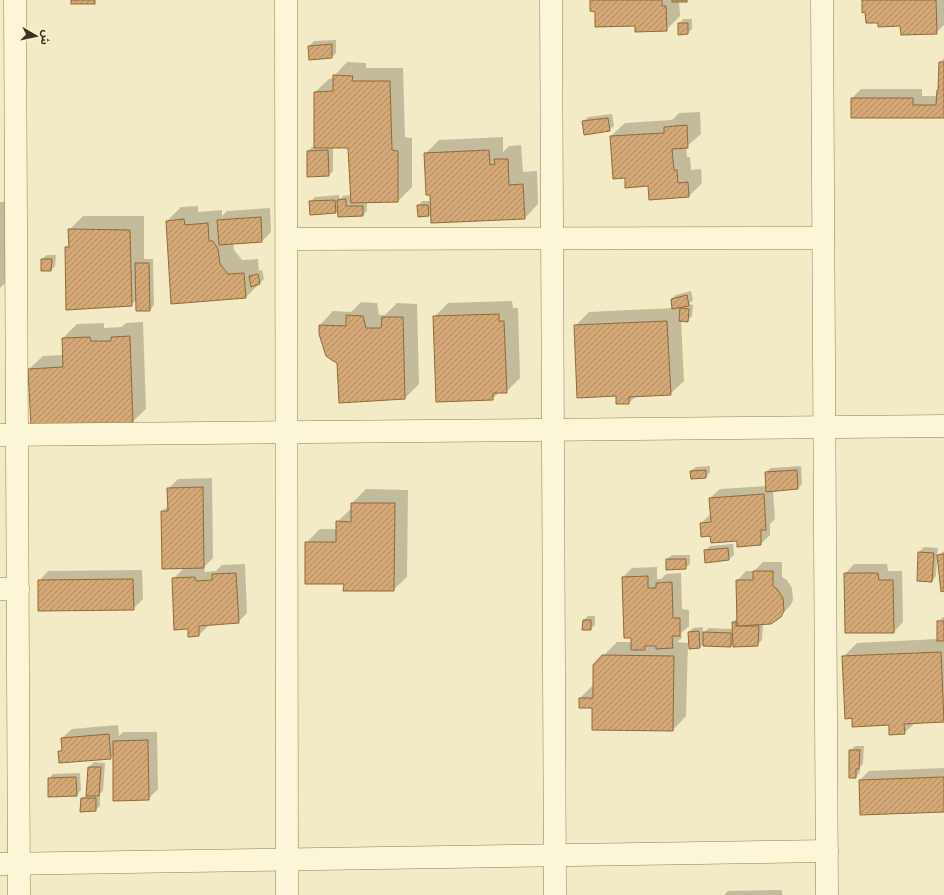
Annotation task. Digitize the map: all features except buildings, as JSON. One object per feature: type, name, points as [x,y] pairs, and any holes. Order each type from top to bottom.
[{"type":"street","points":[[15,0],[8,435],[10,864],[19,895]]},
{"type":"street","points":[[286,0],[287,895]]},
{"type":"street","points":[[551,0],[555,895]]},
{"type":"street","points":[[822,0],[827,895]]},
{"type":"street","points":[[287,239],[823,238]]},
{"type":"street","points":[[8,435],[944,426]]},
{"type":"street","points":[[10,864],[827,851]]}]
